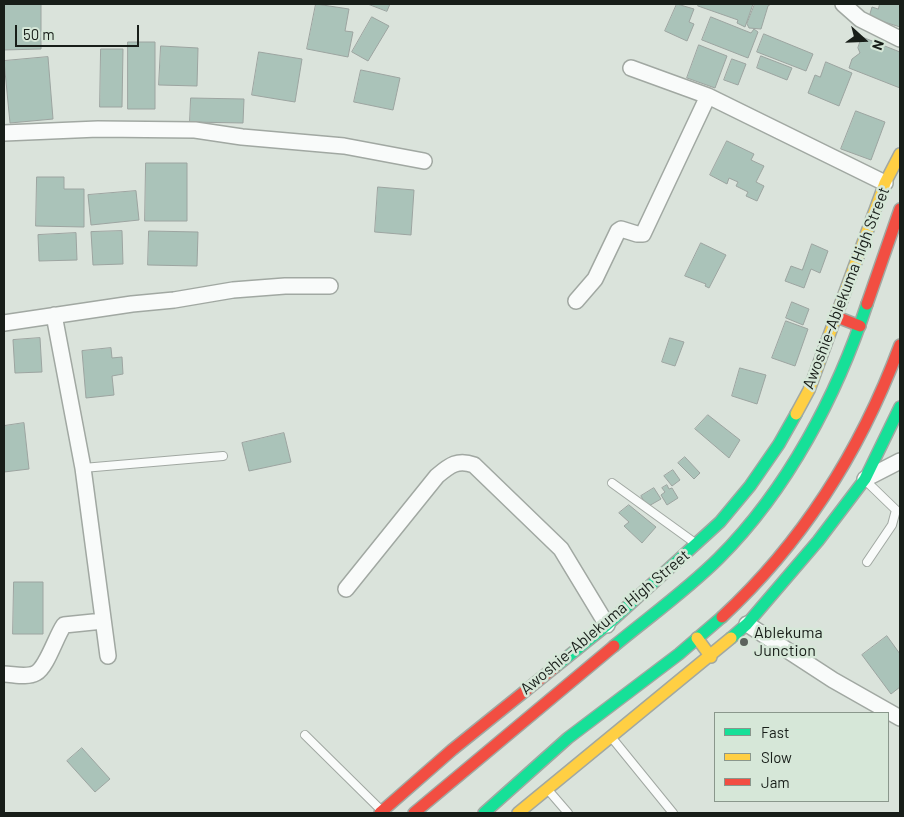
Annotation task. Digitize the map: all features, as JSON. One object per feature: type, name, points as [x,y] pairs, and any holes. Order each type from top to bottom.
[{"type":"main road","name":"Awoshie-Ablekuma High Street","points":[[381,813],[460,744],[607,625],[720,522],[750,486],[779,444],[809,390],[886,183],[900,154]]},
{"type":"main road","name":"Awoshie-Ablekuma High Street","points":[[414,813],[719,558],[762,508],[799,453],[826,405],[860,326],[884,249],[900,209]]},
{"type":"main road","points":[[837,317],[860,326]]},
{"type":"main road","points":[[484,813],[580,729],[735,606],[764,574],[801,530],[833,486],[873,412],[900,345]]},
{"type":"main road","points":[[518,813],[711,657],[747,624],[785,582],[865,479],[900,407]]},
{"type":"main road","points":[[697,638],[711,657]]},
{"type":"street","points":[[843,4],[860,19],[900,39]]},
{"type":"street","points":[[632,68],[708,96],[886,183]]},
{"type":"street","points":[[576,301],[595,280],[621,229],[643,234],[708,96]]},
{"type":"street","points":[[4,133],[98,129],[195,130],[242,137],[344,146],[424,161]]},
{"type":"street","points":[[4,323],[233,290],[285,286],[330,286]]},
{"type":"street","points":[[54,315],[83,468],[108,656]]},
{"type":"street","points":[[346,589],[438,476],[452,464],[464,461],[474,465],[561,549],[607,625]]},
{"type":"street","points":[[865,479],[900,461]]},
{"type":"street","points":[[4,674],[27,676],[36,673],[43,666],[64,625],[103,621]]},
{"type":"street","points":[[747,624],[833,680],[900,718]]},
{"type":"lane","points":[[83,468],[223,456]]},
{"type":"lane","points":[[865,479],[896,510],[892,525],[867,562]]},
{"type":"lane","points":[[612,482],[697,544]]},
{"type":"lane","points":[[305,735],[381,813]]},
{"type":"lane","points":[[612,738],[673,813]]},
{"type":"lane","points":[[548,789],[568,813]]},
{"type":"building","points":[[4,4],[41,4],[41,49],[4,50]]},
{"type":"building","points":[[316,4],[349,9],[345,31],[353,32],[348,57],[307,49]]},
{"type":"building","points":[[368,4],[390,4],[387,11]]},
{"type":"building","points":[[677,4],[694,9],[689,22],[694,24],[687,41],[665,31]]},
{"type":"building","points":[[699,4],[753,4],[745,27],[737,23],[738,20],[698,6]]},
{"type":"building","points":[[755,4],[771,4],[768,6],[761,29],[749,28],[747,24]]},
{"type":"building","points":[[880,4],[900,4],[900,27],[869,17],[872,7],[878,9]]},
{"type":"building","points":[[372,17],[389,26],[368,61],[352,52]]},
{"type":"building","points":[[711,17],[751,33],[754,29],[758,32],[748,58],[702,40]]},
{"type":"building","points":[[764,34],[813,54],[806,71],[757,52]]},
{"type":"building","points":[[862,37],[900,52],[900,88],[849,68],[852,59],[860,53],[858,48]]},
{"type":"building","points":[[128,42],[155,42],[155,109],[128,109]]},
{"type":"building","points":[[699,45],[727,56],[715,88],[687,78]]},
{"type":"building","points":[[161,46],[198,48],[197,86],[159,85]]},
{"type":"building","points":[[101,49],[123,49],[122,107],[100,107]]},
{"type":"building","points":[[259,52],[302,59],[295,102],[252,95]]},
{"type":"building","points":[[761,56],[792,68],[787,80],[757,68]]},
{"type":"building","points":[[48,57],[53,119],[10,123],[4,61]]},
{"type":"building","points":[[732,59],[746,64],[738,85],[724,80]]},
{"type":"building","points":[[826,62],[852,73],[839,106],[808,93],[815,75],[820,77]]},
{"type":"building","points":[[361,70],[400,78],[393,110],[354,102]]},
{"type":"building","points":[[191,98],[244,99],[243,123],[190,122]]},
{"type":"building","points":[[856,111],[885,122],[871,160],[841,149]]},
{"type":"building","points":[[727,141],[754,154],[751,160],[764,166],[756,182],[764,186],[757,201],[746,196],[748,192],[736,186],[738,182],[729,178],[727,184],[710,175]]},
{"type":"building","points":[[146,163],[187,163],[187,221],[145,221]]},
{"type":"building","points":[[37,177],[64,177],[64,189],[84,189],[84,227],[36,226]]},
{"type":"building","points":[[378,187],[414,190],[411,235],[375,232]]},
{"type":"building","points":[[136,191],[139,220],[91,225],[88,195]]},
{"type":"building","points":[[122,231],[123,264],[93,265],[91,232]]},
{"type":"building","points":[[149,231],[198,232],[197,266],[148,265]]},
{"type":"building","points":[[76,233],[77,260],[39,261],[38,235]]},
{"type":"building","points":[[701,243],[726,255],[709,288],[705,286],[706,284],[685,276]]},
{"type":"building","points":[[812,244],[828,251],[820,273],[811,269],[804,288],[785,281],[791,266],[802,270]]},
{"type":"building","points":[[792,302],[809,309],[803,325],[786,318]]},
{"type":"building","points":[[786,321],[808,329],[795,366],[772,358]]},
{"type":"building","points":[[40,338],[42,372],[15,373],[13,340]]},
{"type":"building","points":[[670,338],[684,342],[675,366],[662,362]]},
{"type":"building","points":[[111,348],[112,358],[122,357],[123,374],[112,376],[114,395],[86,398],[82,351]]},
{"type":"building","points":[[740,368],[766,375],[757,404],[732,396]]},
{"type":"building","points":[[708,415],[740,440],[729,458],[695,429]]},
{"type":"building","points":[[24,423],[29,469],[4,472],[4,426]]},
{"type":"building","points":[[284,433],[291,462],[249,471],[242,443]]},
{"type":"building","points":[[685,457],[700,473],[694,479],[678,463]]},
{"type":"building","points":[[673,470],[680,480],[672,486],[664,476]]},
{"type":"building","points":[[667,485],[669,489],[672,488],[678,498],[667,505],[661,495],[665,492],[662,488]]},
{"type":"building","points":[[654,488],[661,499],[647,507],[641,496]]},
{"type":"building","points":[[629,505],[656,527],[642,543],[624,526],[629,522],[619,513]]},
{"type":"building","points":[[14,582],[43,582],[43,634],[13,634]]},
{"type":"building","points":[[887,636],[900,654],[900,687],[891,694],[862,655]]},
{"type":"building","points":[[82,748],[110,779],[95,792],[67,761]]},
{"type":"traffic: fast","points":[[614,646],[707,570],[744,531],[767,502],[808,439],[825,406],[841,372],[867,304]]},
{"type":"traffic: fast","points":[[731,638],[747,624],[818,541],[865,479],[900,407]]},
{"type":"traffic: fast","points":[[555,667],[607,625],[720,522],[750,486],[779,444],[796,414]]},
{"type":"traffic: fast","points":[[484,813],[568,738],[679,654],[722,617]]},
{"type":"traffic: slow","points":[[796,414],[809,390],[885,183],[900,154]]},
{"type":"traffic: slow","points":[[697,638],[711,657]]},
{"type":"traffic: slow","points":[[518,813],[731,638]]},
{"type":"traffic: jam","points":[[867,304],[900,209]]},
{"type":"traffic: jam","points":[[837,317],[860,326]]},
{"type":"traffic: jam","points":[[722,617],[752,588],[779,557],[827,492],[867,421],[885,384],[900,345]]},
{"type":"traffic: jam","points":[[414,813],[614,646]]},
{"type":"traffic: jam","points":[[380,813],[452,750],[555,667]]},
{"type":"place","name":"Ablekuma Junction","points":[[744,642]]}]
